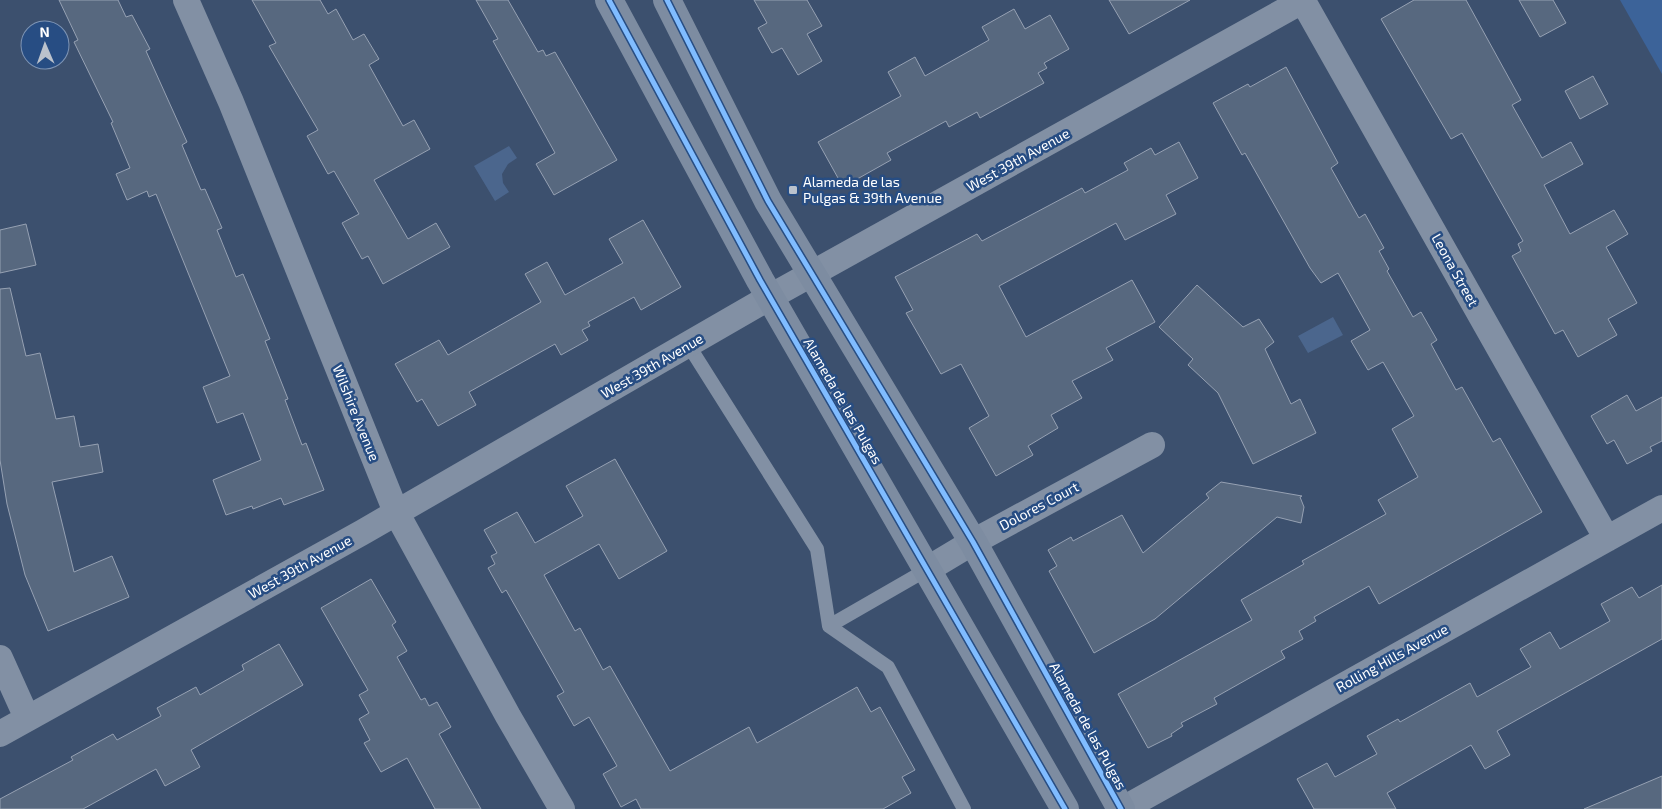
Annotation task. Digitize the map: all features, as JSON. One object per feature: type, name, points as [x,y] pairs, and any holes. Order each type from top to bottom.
[{"type":"main road","name":"Alameda de las Pulgas","points":[[667,0],[768,201],[973,542],[1122,809]]},
{"type":"main road","name":"Alameda de las Pulgas","points":[[611,1],[770,297],[1065,809]]},
{"type":"street","name":"Wilshire Avenue","points":[[186,0],[231,102],[396,512],[508,716],[562,809]]},
{"type":"street","name":"West 39th Avenue","points":[[0,734],[689,346],[770,297],[1304,0]]},
{"type":"street","name":"Leona Street","points":[[1304,0],[1606,540]]},
{"type":"street","name":"Dolores Court","points":[[928,569],[973,542],[1152,446]]},
{"type":"street","name":"Rolling Hills Avenue","points":[[1122,809],[1662,508]]},
{"type":"street","points":[[0,658],[27,718]]},
{"type":"lane","points":[[689,346],[817,549],[829,626],[888,667],[964,809]]},
{"type":"lane","points":[[829,626],[928,569]]},
{"type":"shaded area","points":[[1620,0],[1662,0],[1662,74]]},
{"type":"shaded area","points":[[509,146],[517,158],[508,164],[502,174],[503,183],[509,192],[495,201],[474,166]]},
{"type":"shaded area","points":[[1333,317],[1343,335],[1308,353],[1298,336]]},
{"type":"building","points":[[59,0],[118,0],[126,17],[132,15],[150,49],[146,51],[187,142],[182,145],[201,190],[205,189],[222,228],[217,230],[236,277],[243,274],[270,339],[265,341],[288,399],[285,400],[302,445],[306,443],[324,490],[284,505],[281,498],[253,509],[252,506],[226,515],[213,480],[261,460],[243,413],[217,423],[203,387],[230,376],[156,194],[149,197],[147,191],[127,200],[116,174],[130,168],[111,123],[113,122],[74,42],[78,40]]},
{"type":"building","points":[[252,0],[320,0],[328,14],[336,9],[353,40],[364,34],[379,59],[369,65],[403,126],[414,120],[430,149],[374,180],[408,239],[436,223],[450,247],[383,284],[368,256],[362,259],[342,223],[359,214],[334,171],[328,174],[307,136],[318,130],[269,46],[276,43]]},
{"type":"building","points":[[476,0],[508,0],[538,52],[543,50],[546,56],[555,52],[617,160],[554,195],[536,164],[555,153],[493,41],[498,39]]},
{"type":"building","points":[[754,0],[807,0],[822,26],[807,34],[822,61],[798,75],[782,48],[772,53],[758,28],[767,23]]},
{"type":"building","points":[[1109,0],[1190,0],[1129,34]]},
{"type":"building","points":[[1414,0],[1466,0],[1521,100],[1512,105],[1542,158],[1571,142],[1583,164],[1544,185],[1570,234],[1614,210],[1628,234],[1606,247],[1637,303],[1608,319],[1617,335],[1578,357],[1563,330],[1555,334],[1512,256],[1521,251],[1518,244],[1523,241],[1462,133],[1451,139],[1381,19]]},
{"type":"building","points":[[1519,0],[1553,0],[1566,23],[1540,37]]},
{"type":"building","points":[[1014,9],[1025,29],[1050,15],[1069,49],[1044,63],[1047,68],[1038,73],[1044,83],[980,118],[977,112],[949,127],[946,121],[887,153],[891,160],[843,187],[818,142],[901,96],[888,72],[915,57],[925,76],[989,40],[982,27]]},
{"type":"building","points":[[1286,67],[1338,163],[1331,168],[1359,218],[1365,214],[1384,248],[1379,251],[1389,269],[1387,271],[1413,317],[1421,312],[1437,340],[1431,344],[1456,390],[1462,387],[1493,442],[1500,438],[1542,512],[1379,604],[1369,586],[1314,617],[1316,621],[1299,631],[1303,639],[1281,651],[1285,658],[1214,698],[1217,704],[1181,723],[1183,726],[1171,734],[1172,736],[1148,748],[1118,694],[1252,620],[1241,600],[1304,564],[1302,561],[1386,514],[1378,500],[1418,477],[1392,429],[1414,416],[1383,362],[1368,370],[1351,341],[1370,330],[1338,273],[1321,283],[1310,268],[1245,153],[1242,155],[1213,103],[1248,84],[1250,87]]},
{"type":"building","points":[[1593,76],[1608,104],[1580,119],[1565,91]]},
{"type":"building","points":[[1179,142],[1198,178],[1166,195],[1176,214],[1125,240],[1116,223],[999,286],[1026,337],[1132,280],[1155,322],[1106,348],[1113,360],[1072,381],[1082,398],[1051,415],[1058,428],[1028,446],[1033,455],[996,476],[969,428],[989,416],[961,364],[941,374],[906,313],[913,310],[895,277],[977,234],[982,241],[1082,188],[1085,193],[1128,170],[1124,163],[1151,148],[1155,155]]},
{"type":"building","points":[[643,220],[681,287],[641,310],[634,297],[588,322],[590,326],[582,330],[588,340],[561,355],[555,344],[469,392],[476,405],[438,426],[422,399],[417,402],[395,364],[439,340],[448,355],[541,302],[525,274],[547,262],[565,295],[623,263],[609,239]]},
{"type":"building","points":[[26,224],[36,265],[0,273],[0,230]]},
{"type":"building","points":[[1197,285],[1243,327],[1259,319],[1274,342],[1265,349],[1291,404],[1300,399],[1316,433],[1253,464],[1218,393],[1188,365],[1193,359],[1159,327]]},
{"type":"building","points":[[10,288],[26,356],[40,353],[56,419],[74,416],[80,447],[98,444],[103,472],[52,482],[74,572],[112,556],[129,597],[48,631],[25,575],[7,504],[0,460],[0,289]]},
{"type":"building","points":[[1627,395],[1636,411],[1662,397],[1662,441],[1650,447],[1652,451],[1627,464],[1614,440],[1607,444],[1591,416]]},
{"type":"building","points":[[615,459],[667,551],[619,579],[599,544],[544,575],[575,631],[580,628],[603,670],[610,666],[670,771],[749,727],[757,743],[857,687],[871,712],[880,707],[915,770],[902,777],[911,793],[883,809],[641,809],[636,799],[621,807],[603,774],[617,766],[589,717],[574,726],[557,696],[564,692],[506,590],[502,593],[488,568],[495,564],[491,556],[497,553],[484,530],[517,512],[535,543],[583,516],[566,486]]},
{"type":"building","points":[[1221,482],[1302,496],[1300,497],[1304,507],[1301,523],[1277,517],[1155,619],[1094,653],[1049,571],[1057,566],[1048,550],[1071,537],[1073,541],[1122,515],[1143,553],[1209,498],[1206,494]]},
{"type":"building","points":[[371,579],[396,622],[392,625],[407,651],[397,657],[421,700],[425,698],[429,706],[437,702],[451,727],[439,734],[481,809],[435,809],[407,758],[381,772],[364,743],[370,740],[359,719],[369,713],[359,695],[368,690],[321,608]]},
{"type":"building","points":[[1662,585],[1662,639],[1497,731],[1510,755],[1485,769],[1471,745],[1387,793],[1396,809],[1314,809],[1297,779],[1327,763],[1335,777],[1377,754],[1367,736],[1398,719],[1400,722],[1470,683],[1477,697],[1531,667],[1520,649],[1550,632],[1560,649],[1610,621],[1601,604],[1632,587],[1639,598]]},
{"type":"building","points":[[279,644],[303,685],[191,750],[200,767],[165,786],[156,769],[83,809],[0,809],[0,799],[73,760],[71,757],[113,734],[117,740],[161,716],[157,708],[196,687],[200,695],[244,670],[242,665]]},
{"type":"building","points":[[1662,776],[1662,809],[1584,809]]},
{"type":"cycle path","points":[[609,0],[760,280],[1065,809]]},
{"type":"cycle path","points":[[667,0],[768,201],[973,542],[1121,809]]},
{"type":"place","name":"Alameda de las Pulgas & 39th Avenue","points":[[793,190]]}]
